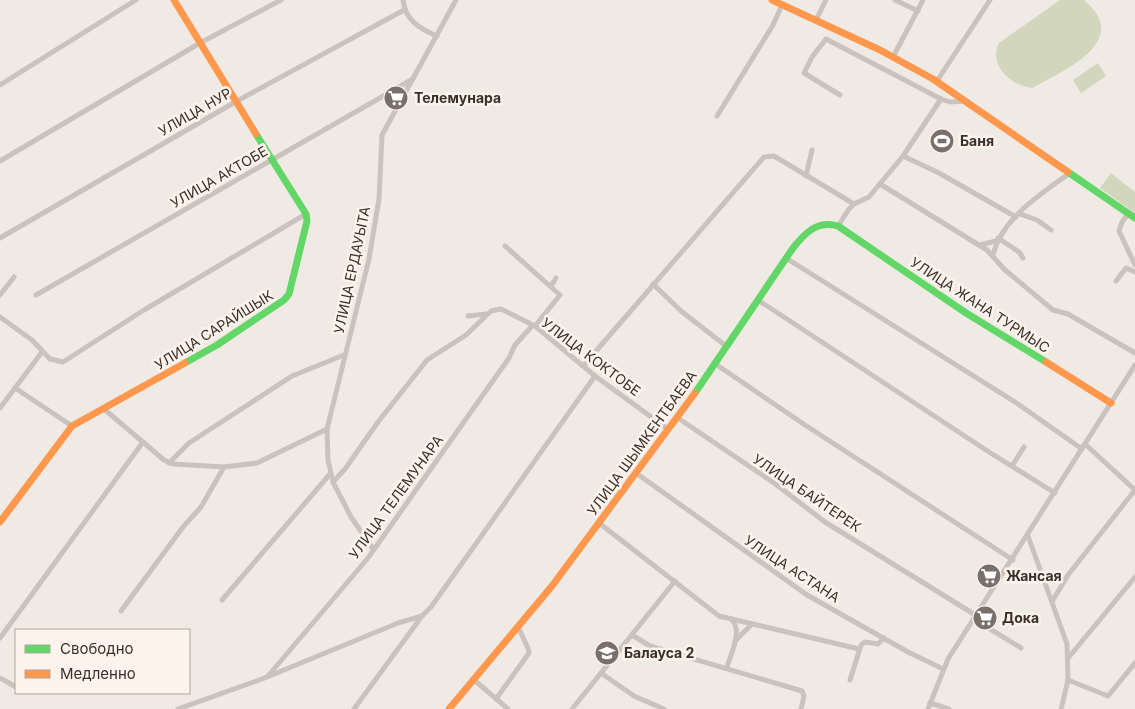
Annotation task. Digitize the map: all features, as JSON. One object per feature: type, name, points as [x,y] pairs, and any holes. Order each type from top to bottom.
[{"type":"main road","points":[[174,0],[306,214]]},
{"type":"main road","points":[[772,0],[938,81],[1135,218]]},
{"type":"main road","name":"УЛИЦА САРАЙШЫК","points":[[72,426],[217,345],[284,300],[288,294],[301,247],[307,220],[306,214]]},
{"type":"main road","name":"УЛИЦА ШЫМКЕНТБАЕВА","points":[[449,709],[518,628],[678,418],[801,238],[814,226],[830,223],[838,226]]},
{"type":"main road","name":"УЛИЦА ЖАНА ТУРМЫС","points":[[838,226],[993,330],[1111,403]]},
{"type":"main road","points":[[0,522],[72,426]]},
{"type":"street","points":[[0,84],[136,0]]},
{"type":"street","points":[[0,161],[200,43],[281,0]]},
{"type":"street","points":[[403,0],[404,10],[414,23],[437,36]]},
{"type":"street","name":"УЛИЦА ЕРДАУЫТА","points":[[374,550],[351,517],[333,482],[330,474],[326,444],[327,429],[366,272],[373,235],[378,199],[380,143],[384,130],[456,0]]},
{"type":"street","points":[[816,20],[826,0]]},
{"type":"street","points":[[895,0],[918,11]]},
{"type":"street","points":[[892,57],[924,0]]},
{"type":"street","points":[[938,81],[990,0]]},
{"type":"street","points":[[717,116],[773,25],[782,5]]},
{"type":"street","name":"УЛИЦА НУР","points":[[0,238],[237,101],[404,10]]},
{"type":"street","points":[[840,95],[804,72],[812,57],[826,39],[941,99],[950,102],[967,100]]},
{"type":"street","name":"УЛИЦА АКТОБЕ","points":[[36,295],[413,79]]},
{"type":"street","points":[[838,226],[854,204],[869,197],[904,156],[941,99]]},
{"type":"street","points":[[806,176],[812,150]]},
{"type":"street","points":[[583,366],[762,159],[774,156],[854,204]]},
{"type":"street","points":[[904,156],[1018,215],[1037,220],[1051,230]]},
{"type":"street","points":[[979,245],[987,245],[997,240],[1018,215],[1070,173]]},
{"type":"street","points":[[880,184],[993,255],[1002,267],[1041,298],[1047,306],[1068,314],[1135,353]]},
{"type":"street","points":[[0,317],[32,340],[42,352],[56,362],[63,362],[187,284],[306,214]]},
{"type":"street","points":[[1128,214],[1122,222],[1119,231],[1135,265]]},
{"type":"street","points":[[993,255],[997,240]]},
{"type":"street","points":[[997,240],[1019,252],[1022,258]]},
{"type":"street","points":[[505,246],[550,286],[556,278]]},
{"type":"street","points":[[786,258],[1083,447],[1135,490],[1068,575],[1053,601]]},
{"type":"street","points":[[1116,281],[1126,268],[1135,272]]},
{"type":"street","points":[[0,296],[14,276]]},
{"type":"street","points":[[652,284],[686,316],[726,346]]},
{"type":"street","name":"УЛИЦА ТЕЛЕМУНАРА","points":[[268,676],[374,550],[509,358],[515,345],[560,295],[550,286]]},
{"type":"street","points":[[758,300],[1012,466],[1055,492]]},
{"type":"street","name":"УЛИЦА КОКТОБЕ","points":[[487,314],[501,308],[534,326],[595,376],[669,430]]},
{"type":"street","points":[[468,316],[487,314]]},
{"type":"street","points":[[333,482],[345,469],[418,370],[438,352],[466,335],[487,314]]},
{"type":"street","points":[[0,408],[42,352]]},
{"type":"street","points":[[169,462],[189,443],[292,376],[344,355]]},
{"type":"street","points":[[714,363],[805,426],[1012,560]]},
{"type":"street","points":[[949,709],[929,706],[943,668],[1135,365]]},
{"type":"street","points":[[354,709],[422,616],[431,607],[595,376]]},
{"type":"street","points":[[15,388],[72,426]]},
{"type":"street","points":[[104,409],[169,462],[224,468],[257,463],[274,457],[327,429]]},
{"type":"street","name":"УЛИЦА БАЙТЕРЕК","points":[[678,418],[786,491],[825,522],[1020,648]]},
{"type":"street","points":[[0,638],[143,442]]},
{"type":"street","points":[[1012,466],[1024,447]]},
{"type":"street","points":[[121,611],[183,527],[201,508],[224,468]]},
{"type":"street","name":"УЛИЦА АСТАНА","points":[[636,473],[800,590],[884,638],[943,668]]},
{"type":"street","points":[[222,600],[330,474]]},
{"type":"street","points":[[599,523],[718,616],[859,649]]},
{"type":"street","points":[[1028,536],[1064,630],[1069,657],[1068,680],[1061,709]]},
{"type":"street","points":[[1069,657],[1135,577]]},
{"type":"street","points":[[572,709],[675,581]]},
{"type":"street","points":[[178,709],[268,676],[398,623],[422,616]]},
{"type":"street","points":[[727,668],[735,641],[736,625],[730,618]]},
{"type":"street","points":[[735,641],[752,624]]},
{"type":"street","points":[[496,700],[528,653],[528,648],[518,628]]},
{"type":"street","points":[[632,636],[650,646],[802,691],[804,696],[801,709]]},
{"type":"street","points":[[850,680],[859,649],[863,643],[878,644],[884,638]]},
{"type":"street","points":[[1068,680],[1108,696],[1135,663]]},
{"type":"street","points":[[601,673],[634,696],[664,709]]},
{"type":"street","points":[[0,678],[15,686]]},
{"type":"street","points":[[473,679],[508,709]]},
{"type":"green space","points":[[1060,0],[1084,0],[1097,15],[1101,29],[1098,41],[1089,53],[1076,63],[1032,88],[1016,83],[1003,73],[996,59],[999,43]]},
{"type":"green space","points":[[1098,63],[1106,76],[1081,93],[1073,80]]},
{"type":"green space","points":[[1111,173],[1135,192],[1135,213],[1100,188]]},
{"type":"traffic: fast","points":[[185,363],[217,345],[284,300],[289,294],[307,221],[306,214],[256,134]]},
{"type":"traffic: fast","points":[[1068,172],[1135,218]]},
{"type":"traffic: fast","points":[[695,393],[793,248],[812,229],[824,225],[838,226],[966,313],[1046,362]]},
{"type":"traffic: slow","points":[[174,0],[256,134]]},
{"type":"traffic: slow","points":[[772,0],[880,50],[933,79],[1068,172]]},
{"type":"traffic: slow","points":[[1046,362],[1111,403]]},
{"type":"traffic: slow","points":[[0,522],[72,426],[185,363]]},
{"type":"traffic: slow","points":[[449,709],[552,586],[695,393]]},
{"type":"place","name":"Телемунара","points":[[396,98]]},
{"type":"place","name":"Баня","points":[[942,141]]},
{"type":"place","name":"Жансая","points":[[989,576]]},
{"type":"place","name":"Дока","points":[[985,618]]},
{"type":"place","name":"Балауса 2","points":[[607,653]]}]
